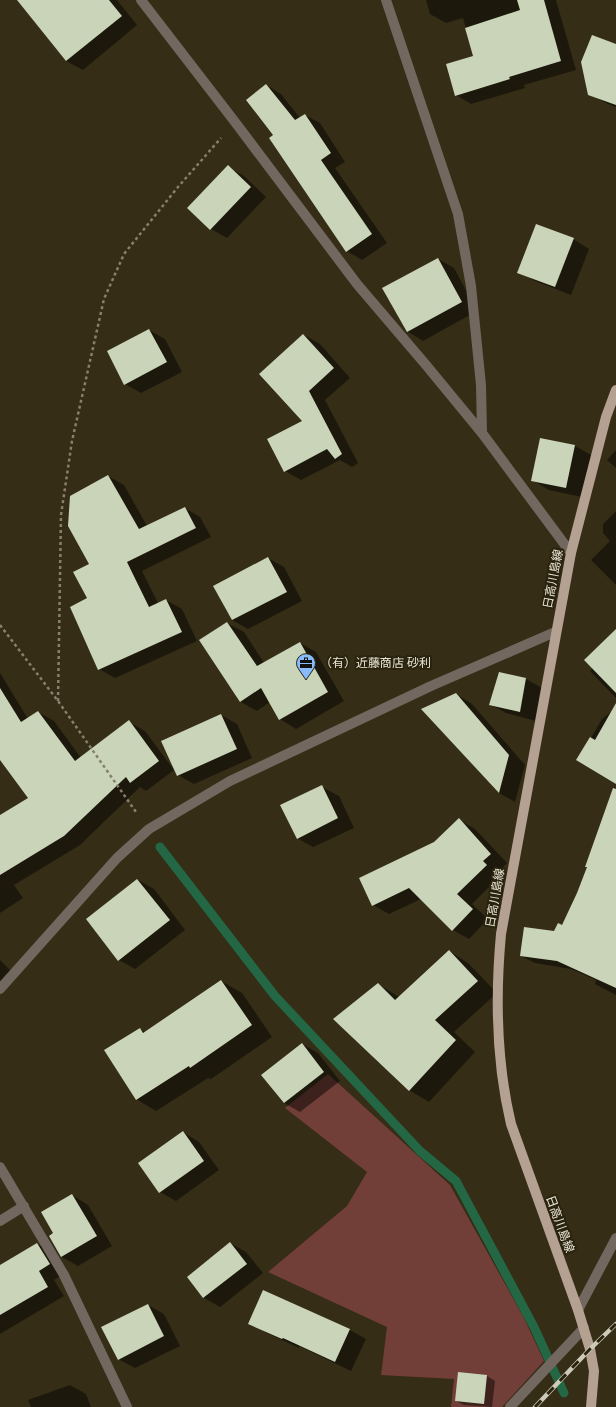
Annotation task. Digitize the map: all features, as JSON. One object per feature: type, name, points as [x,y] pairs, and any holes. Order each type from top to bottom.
[{"type":"main road","name":"日高川島線","points":[[591,1407],[594,1372],[590,1349],[578,1310],[511,1124],[504,1093],[498,1022],[498,970],[501,934],[570,553],[606,417],[616,390]]},
{"type":"street","points":[[141,0],[357,284],[426,364],[482,433],[570,553]]},
{"type":"street","points":[[386,0],[458,214],[470,286],[481,385],[482,433]]},
{"type":"street","points":[[0,989],[117,858],[149,829],[237,778],[431,686],[556,632]]},
{"type":"street","points":[[0,1167],[64,1275],[127,1407]]},
{"type":"street","points":[[0,1221],[24,1206]]},
{"type":"street","points":[[578,1310],[616,1238]]},
{"type":"street","points":[[510,1407],[584,1328]]},
{"type":"path","points":[[58,701],[61,515],[72,441],[104,299],[124,254],[178,187],[235,122]]},
{"type":"path","points":[[0,625],[58,701],[149,829]]},
{"type":"shaded area","points":[[328,1074],[450,1185],[524,1318],[544,1361],[502,1407],[451,1407],[454,1379],[381,1375],[387,1327],[268,1272],[347,1206],[367,1172],[285,1108]]},
{"type":"building","points":[[17,0],[109,0],[122,16],[66,61]]},
{"type":"building","points":[[517,0],[544,0],[561,61],[455,96],[446,64],[473,56],[465,28],[520,10]]},
{"type":"building","points":[[592,35],[616,44],[616,105],[588,95],[581,62]]},
{"type":"building","points":[[266,84],[295,120],[305,114],[331,153],[321,160],[372,234],[346,252],[269,138],[273,135],[246,100]]},
{"type":"building","points":[[228,165],[251,187],[210,230],[187,208]]},
{"type":"building","points":[[536,224],[574,238],[555,287],[517,273]]},
{"type":"building","points":[[438,258],[462,302],[407,332],[382,288]]},
{"type":"building","points":[[149,329],[167,362],[124,385],[107,351]]},
{"type":"building","points":[[303,334],[334,368],[309,391],[342,454],[335,459],[327,449],[284,472],[267,439],[302,421],[259,374]]},
{"type":"building","points":[[540,438],[575,445],[566,488],[531,481]]},
{"type":"building","points":[[108,475],[139,529],[185,507],[196,528],[127,562],[149,607],[166,599],[182,632],[98,670],[70,607],[87,598],[73,572],[89,564],[68,526],[70,496]]},
{"type":"building","points":[[268,557],[287,592],[232,620],[213,586]]},
{"type":"building","points":[[227,622],[257,666],[300,642],[328,692],[279,720],[261,688],[240,702],[199,640]]},
{"type":"building","points":[[616,629],[616,693],[584,660]]},
{"type":"building","points":[[499,672],[526,678],[520,712],[489,705]]},
{"type":"building","points":[[0,688],[21,722],[38,711],[75,761],[129,720],[159,761],[130,783],[126,777],[64,836],[0,875],[0,815],[28,798],[0,760]]},
{"type":"building","points":[[456,693],[509,755],[499,793],[421,709]]},
{"type":"building","points":[[616,703],[616,784],[576,760],[590,737],[595,740]]},
{"type":"building","points":[[221,714],[237,749],[177,776],[161,741]]},
{"type":"building","points":[[322,785],[338,818],[297,839],[280,805]]},
{"type":"building","points":[[613,788],[616,789],[616,988],[557,961],[520,956],[524,927],[554,931],[558,923],[562,925],[587,867],[585,867]]},
{"type":"building","points":[[459,818],[491,854],[483,861],[487,865],[457,894],[473,909],[452,931],[409,888],[372,906],[359,878],[434,842]]},
{"type":"building","points":[[137,879],[170,920],[118,961],[86,919]]},
{"type":"building","points":[[449,950],[478,981],[435,1020],[456,1040],[409,1091],[333,1019],[378,983],[395,1000]]},
{"type":"building","points":[[221,980],[252,1025],[190,1068],[189,1066],[136,1100],[104,1050],[140,1028],[143,1033]]},
{"type":"building","points":[[302,1043],[324,1072],[284,1103],[261,1075]]},
{"type":"building","points":[[183,1131],[204,1161],[159,1193],[138,1163]]},
{"type":"building","points":[[72,1194],[97,1236],[61,1257],[49,1236],[53,1233],[41,1212]]},
{"type":"building","points":[[230,1242],[247,1264],[203,1298],[187,1277]]},
{"type":"building","points":[[37,1243],[50,1264],[39,1271],[48,1287],[0,1315],[0,1265]]},
{"type":"building","points":[[263,1290],[350,1329],[335,1362],[248,1324]]},
{"type":"building","points":[[148,1304],[164,1336],[118,1360],[101,1327]]},
{"type":"building","points":[[458,1372],[487,1375],[484,1404],[455,1401]]},
{"type":"waterway","points":[[160,847],[275,996],[420,1151],[456,1181],[534,1327],[564,1393]]},
{"type":"railway","points":[[535,1407],[616,1324]]},
{"type":"place","name":"（有）近藤商店 砂利","points":[[306,680]]}]
